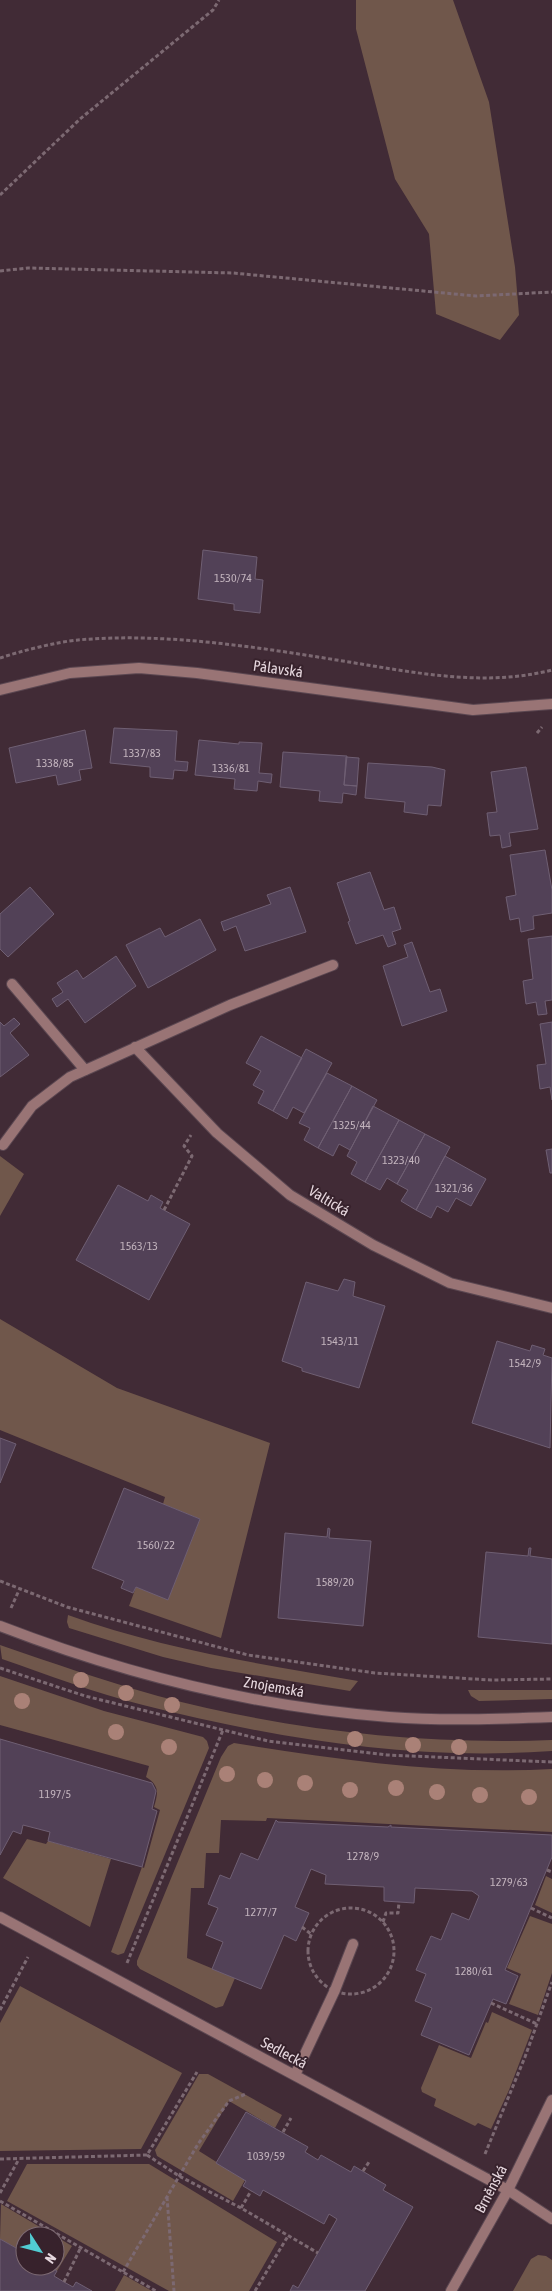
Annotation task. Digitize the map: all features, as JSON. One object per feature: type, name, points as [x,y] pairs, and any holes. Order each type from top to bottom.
[{"type":"street","name":"Pálavská","points":[[0,690],[70,673],[139,668],[197,673],[473,710],[552,704]]},
{"type":"street","points":[[3,1145],[32,1106],[70,1077],[230,1005],[333,965]]},
{"type":"street","points":[[12,984],[84,1070]]},
{"type":"street","name":"Valtická","points":[[135,1047],[203,1118],[290,1195],[373,1245],[450,1283],[552,1308]]},
{"type":"street","name":"Znojemská","points":[[0,1626],[61,1648],[125,1667],[214,1691],[294,1707],[390,1717],[485,1720],[552,1717]]},
{"type":"street","name":"Sedlecká","points":[[0,1917],[508,2190],[552,2219]]},
{"type":"street","points":[[295,2075],[335,1990],[353,1944]]},
{"type":"street","name":"Brněnská","points":[[451,2291],[508,2190],[552,2100]]},
{"type":"path","points":[[0,195],[80,119],[213,10],[220,0]]},
{"type":"path","points":[[0,271],[28,268],[224,273],[476,296],[552,292]]},
{"type":"path","points":[[0,658],[76,640],[148,638],[241,647],[462,679],[526,676],[552,670]]},
{"type":"path","points":[[164,1210],[192,1156],[184,1146],[203,1118]]},
{"type":"path","points":[[0,1581],[67,1607],[248,1655],[375,1673],[491,1680],[552,1679]]},
{"type":"path","points":[[0,1668],[85,1696],[268,1741],[387,1755],[552,1762]]},
{"type":"path","points":[[120,1981],[223,1730]]},
{"type":"path","points":[[547,1870],[552,1872]]},
{"type":"path","points":[[383,1922],[386,1913],[398,1913],[399,1902]]},
{"type":"path","points":[[531,1908],[552,1918]]},
{"type":"path","points":[[302,1927],[312,1934]]},
{"type":"path","points":[[0,2010],[38,1937]]},
{"type":"path","points":[[476,2173],[498,2128],[552,1982]]},
{"type":"path","points":[[491,2003],[537,2024]]},
{"type":"path","points":[[146,2155],[197,2072]]},
{"type":"path","points":[[124,2272],[198,2144],[230,2101],[246,2094]]},
{"type":"path","points":[[282,2132],[291,2118]]},
{"type":"path","points":[[0,2159],[146,2155],[179,2176],[241,2208],[318,2253]]},
{"type":"path","points":[[0,2193],[19,2158]]},
{"type":"path","points":[[363,2171],[369,2162]]},
{"type":"path","points":[[241,2208],[251,2191]]},
{"type":"path","points":[[167,2196],[174,2291]]},
{"type":"path","points":[[0,2201],[156,2291]]},
{"type":"path","points":[[255,2291],[288,2236]]},
{"type":"path","points":[[64,2282],[81,2247]]},
{"type":"shaded area","points":[[356,0],[453,0],[489,102],[515,267],[519,315],[500,340],[436,314],[429,234],[395,179],[356,29]]},
{"type":"shaded area","points":[[0,1156],[24,1174],[0,1216]]},
{"type":"shaded area","points":[[0,1319],[117,1388],[270,1443],[221,1638],[129,1606],[136,1587],[168,1599],[200,1519],[163,1504],[165,1497],[0,1430]]},
{"type":"shaded area","points":[[68,1615],[103,1627],[175,1646],[248,1662],[358,1681],[350,1691],[211,1668],[163,1657],[69,1628],[67,1622]]},
{"type":"shaded area","points":[[0,1645],[158,1696],[255,1718],[354,1733],[404,1737],[453,1740],[552,1740],[552,1751],[448,1753],[397,1750],[295,1737],[244,1728],[143,1705],[72,1684],[2,1659]]},
{"type":"shaded area","points":[[0,1676],[104,1711],[203,1737],[207,1741],[209,1748],[124,1953],[118,1955],[111,1952],[142,1867],[144,1868],[160,1810],[154,1807],[157,1794],[156,1787],[146,1777],[149,1766],[0,1725]]},
{"type":"shaded area","points":[[468,1690],[552,1690],[552,1699],[479,1701],[471,1696]]},
{"type":"shaded area","points":[[234,1743],[392,1765],[472,1770],[552,1769],[552,1832],[267,1818],[266,1821],[221,1820],[219,1853],[206,1853],[204,1888],[191,1888],[187,1958],[235,1978],[223,2006],[216,2008],[140,1969],[137,1961],[221,1757],[228,1746]]},
{"type":"shaded area","points":[[27,1839],[46,1844],[48,1841],[111,1859],[90,1927],[3,1878]]},
{"type":"shaded area","points":[[546,1876],[552,1879],[552,1913],[535,1905]]},
{"type":"shaded area","points":[[530,1916],[552,1924],[552,1973],[538,2015],[509,2004],[521,1974],[507,1968]]},
{"type":"shaded area","points":[[20,1986],[182,2073],[141,2149],[0,2151],[0,2023]]},
{"type":"shaded area","points":[[492,2012],[532,2030],[509,2090],[491,2129],[478,2123],[475,2126],[434,2106],[436,2099],[422,2092],[421,2088],[439,2045],[471,2058]]},
{"type":"shaded area","points":[[199,2074],[208,2074],[282,2115],[275,2128],[229,2101],[199,2151],[245,2180],[233,2201],[157,2156],[155,2150]]},
{"type":"shaded area","points":[[27,2164],[149,2164],[277,2242],[249,2291],[169,2291],[65,2233],[65,2226],[52,2226],[7,2201]]},
{"type":"shaded area","points":[[1,2204],[38,2226],[15,2226],[15,2247],[0,2239]]},
{"type":"shaded area","points":[[65,2242],[72,2246],[65,2258]]},
{"type":"shaded area","points":[[538,2255],[546,2256],[552,2260],[552,2291],[513,2291],[531,2259]]},
{"type":"shaded area","points":[[124,2275],[152,2291],[115,2291]]},
{"type":"building","points":[[203,550],[257,557],[255,579],[263,580],[260,613],[234,610],[234,604],[198,599]]},
{"type":"building","points":[[114,728],[177,731],[175,761],[188,762],[187,771],[174,770],[173,779],[150,777],[150,767],[110,763]]},
{"type":"building","points":[[85,730],[92,768],[79,770],[81,780],[58,785],[56,775],[16,783],[9,748]]},
{"type":"building","points":[[199,740],[239,744],[239,742],[262,743],[259,773],[272,774],[271,783],[258,781],[257,791],[234,789],[235,779],[195,775]]},
{"type":"building","points":[[283,752],[347,756],[344,785],[357,786],[356,795],[343,793],[342,803],[319,801],[320,791],[280,787]]},
{"type":"building","points":[[346,757],[359,758],[357,786],[344,785]]},
{"type":"building","points":[[368,763],[432,767],[445,770],[441,806],[428,805],[427,815],[404,812],[405,802],[365,798]]},
{"type":"building","points":[[526,767],[538,829],[509,833],[511,846],[502,848],[500,835],[490,836],[487,813],[497,812],[491,772]]},
{"type":"building","points":[[545,850],[552,890],[552,913],[533,916],[534,929],[521,932],[519,918],[510,920],[506,897],[516,895],[510,855]]},
{"type":"building","points":[[370,872],[384,910],[394,907],[401,929],[392,932],[396,944],[388,947],[383,935],[356,944],[337,883]]},
{"type":"building","points":[[30,887],[54,914],[8,957],[0,949],[0,914]]},
{"type":"building","points":[[290,887],[306,932],[245,951],[236,926],[224,931],[221,922],[271,904],[267,895]]},
{"type":"building","points":[[200,919],[216,950],[148,988],[126,945],[160,928],[165,937]]},
{"type":"building","points":[[552,936],[552,1000],[545,1001],[547,1014],[538,1015],[536,1002],[526,1004],[523,981],[533,979],[528,939]]},
{"type":"building","points":[[412,942],[430,992],[440,989],[447,1011],[402,1026],[383,966],[408,957],[404,945]]},
{"type":"building","points":[[116,956],[136,986],[85,1023],[68,999],[57,1007],[52,999],[63,992],[57,983],[77,970],[83,979]]},
{"type":"building","points":[[14,1018],[20,1024],[10,1033],[29,1055],[0,1077],[0,1022],[4,1026]]},
{"type":"building","points":[[552,1022],[552,1100],[550,1087],[540,1089],[537,1065],[546,1064],[540,1024]]},
{"type":"building","points":[[261,1036],[302,1058],[273,1111],[258,1103],[264,1091],[253,1085],[261,1071],[246,1063]]},
{"type":"building","points":[[306,1049],[332,1063],[304,1113],[293,1107],[287,1119],[273,1111]]},
{"type":"building","points":[[327,1073],[352,1086],[318,1148],[304,1140],[310,1128],[299,1123]]},
{"type":"building","points":[[352,1086],[377,1100],[350,1150],[339,1144],[333,1156],[318,1148]]},
{"type":"building","points":[[373,1106],[399,1120],[365,1182],[351,1174],[357,1162],[347,1156]]},
{"type":"building","points":[[399,1120],[425,1134],[397,1184],[387,1178],[380,1190],[365,1182]]},
{"type":"building","points":[[425,1134],[450,1147],[416,1210],[401,1201],[408,1190],[397,1184]]},
{"type":"building","points":[[552,1149],[552,1173],[550,1173],[546,1150]]},
{"type":"building","points":[[445,1156],[486,1179],[471,1206],[456,1198],[448,1212],[437,1206],[431,1218],[416,1210]]},
{"type":"building","points":[[118,1185],[148,1201],[151,1195],[163,1202],[160,1208],[190,1224],[149,1300],[76,1260]]},
{"type":"building","points":[[344,1279],[355,1282],[353,1296],[385,1306],[359,1388],[302,1371],[302,1368],[282,1361],[306,1282],[338,1291]]},
{"type":"building","points":[[497,1341],[530,1351],[532,1345],[545,1349],[543,1355],[552,1358],[550,1448],[472,1423]]},
{"type":"building","points":[[0,1438],[16,1444],[0,1483]]},
{"type":"building","points":[[124,1488],[200,1519],[168,1600],[136,1587],[133,1593],[121,1588],[124,1581],[92,1568]]},
{"type":"building","points":[[328,1528],[330,1529],[329,1538],[371,1541],[363,1626],[278,1618],[285,1533],[327,1537]]},
{"type":"building","points":[[529,1548],[531,1548],[530,1556],[552,1559],[552,1644],[478,1637],[486,1552],[528,1556]]},
{"type":"building","points":[[0,1739],[152,1783],[156,1791],[152,1809],[157,1811],[142,1867],[48,1841],[50,1832],[23,1825],[21,1834],[13,1831],[0,1855]]},
{"type":"building","points":[[276,1820],[278,1822],[388,1827],[391,1825],[391,1827],[552,1835],[552,1857],[505,1970],[518,1976],[506,2004],[493,1999],[469,2055],[421,2035],[432,2008],[415,2001],[426,1974],[416,1970],[431,1936],[441,1940],[452,1913],[469,1920],[479,1896],[472,1891],[415,1888],[414,1903],[384,1901],[384,1887],[325,1884],[326,1875],[311,1869],[295,1907],[309,1913],[296,1941],[284,1935],[261,1989],[212,1969],[223,1942],[206,1935],[218,1908],[208,1904],[220,1875],[230,1879],[241,1853],[258,1860]]},
{"type":"building","points":[[246,2112],[308,2147],[305,2152],[318,2160],[321,2155],[351,2172],[354,2166],[386,2185],[383,2190],[413,2207],[365,2291],[290,2291],[293,2285],[298,2288],[337,2219],[329,2214],[324,2224],[263,2190],[260,2196],[243,2186],[246,2181],[216,2163]]},
{"type":"building","points":[[0,2239],[15,2247],[15,2276],[54,2276],[73,2287],[76,2282],[92,2291],[0,2291]]}]
